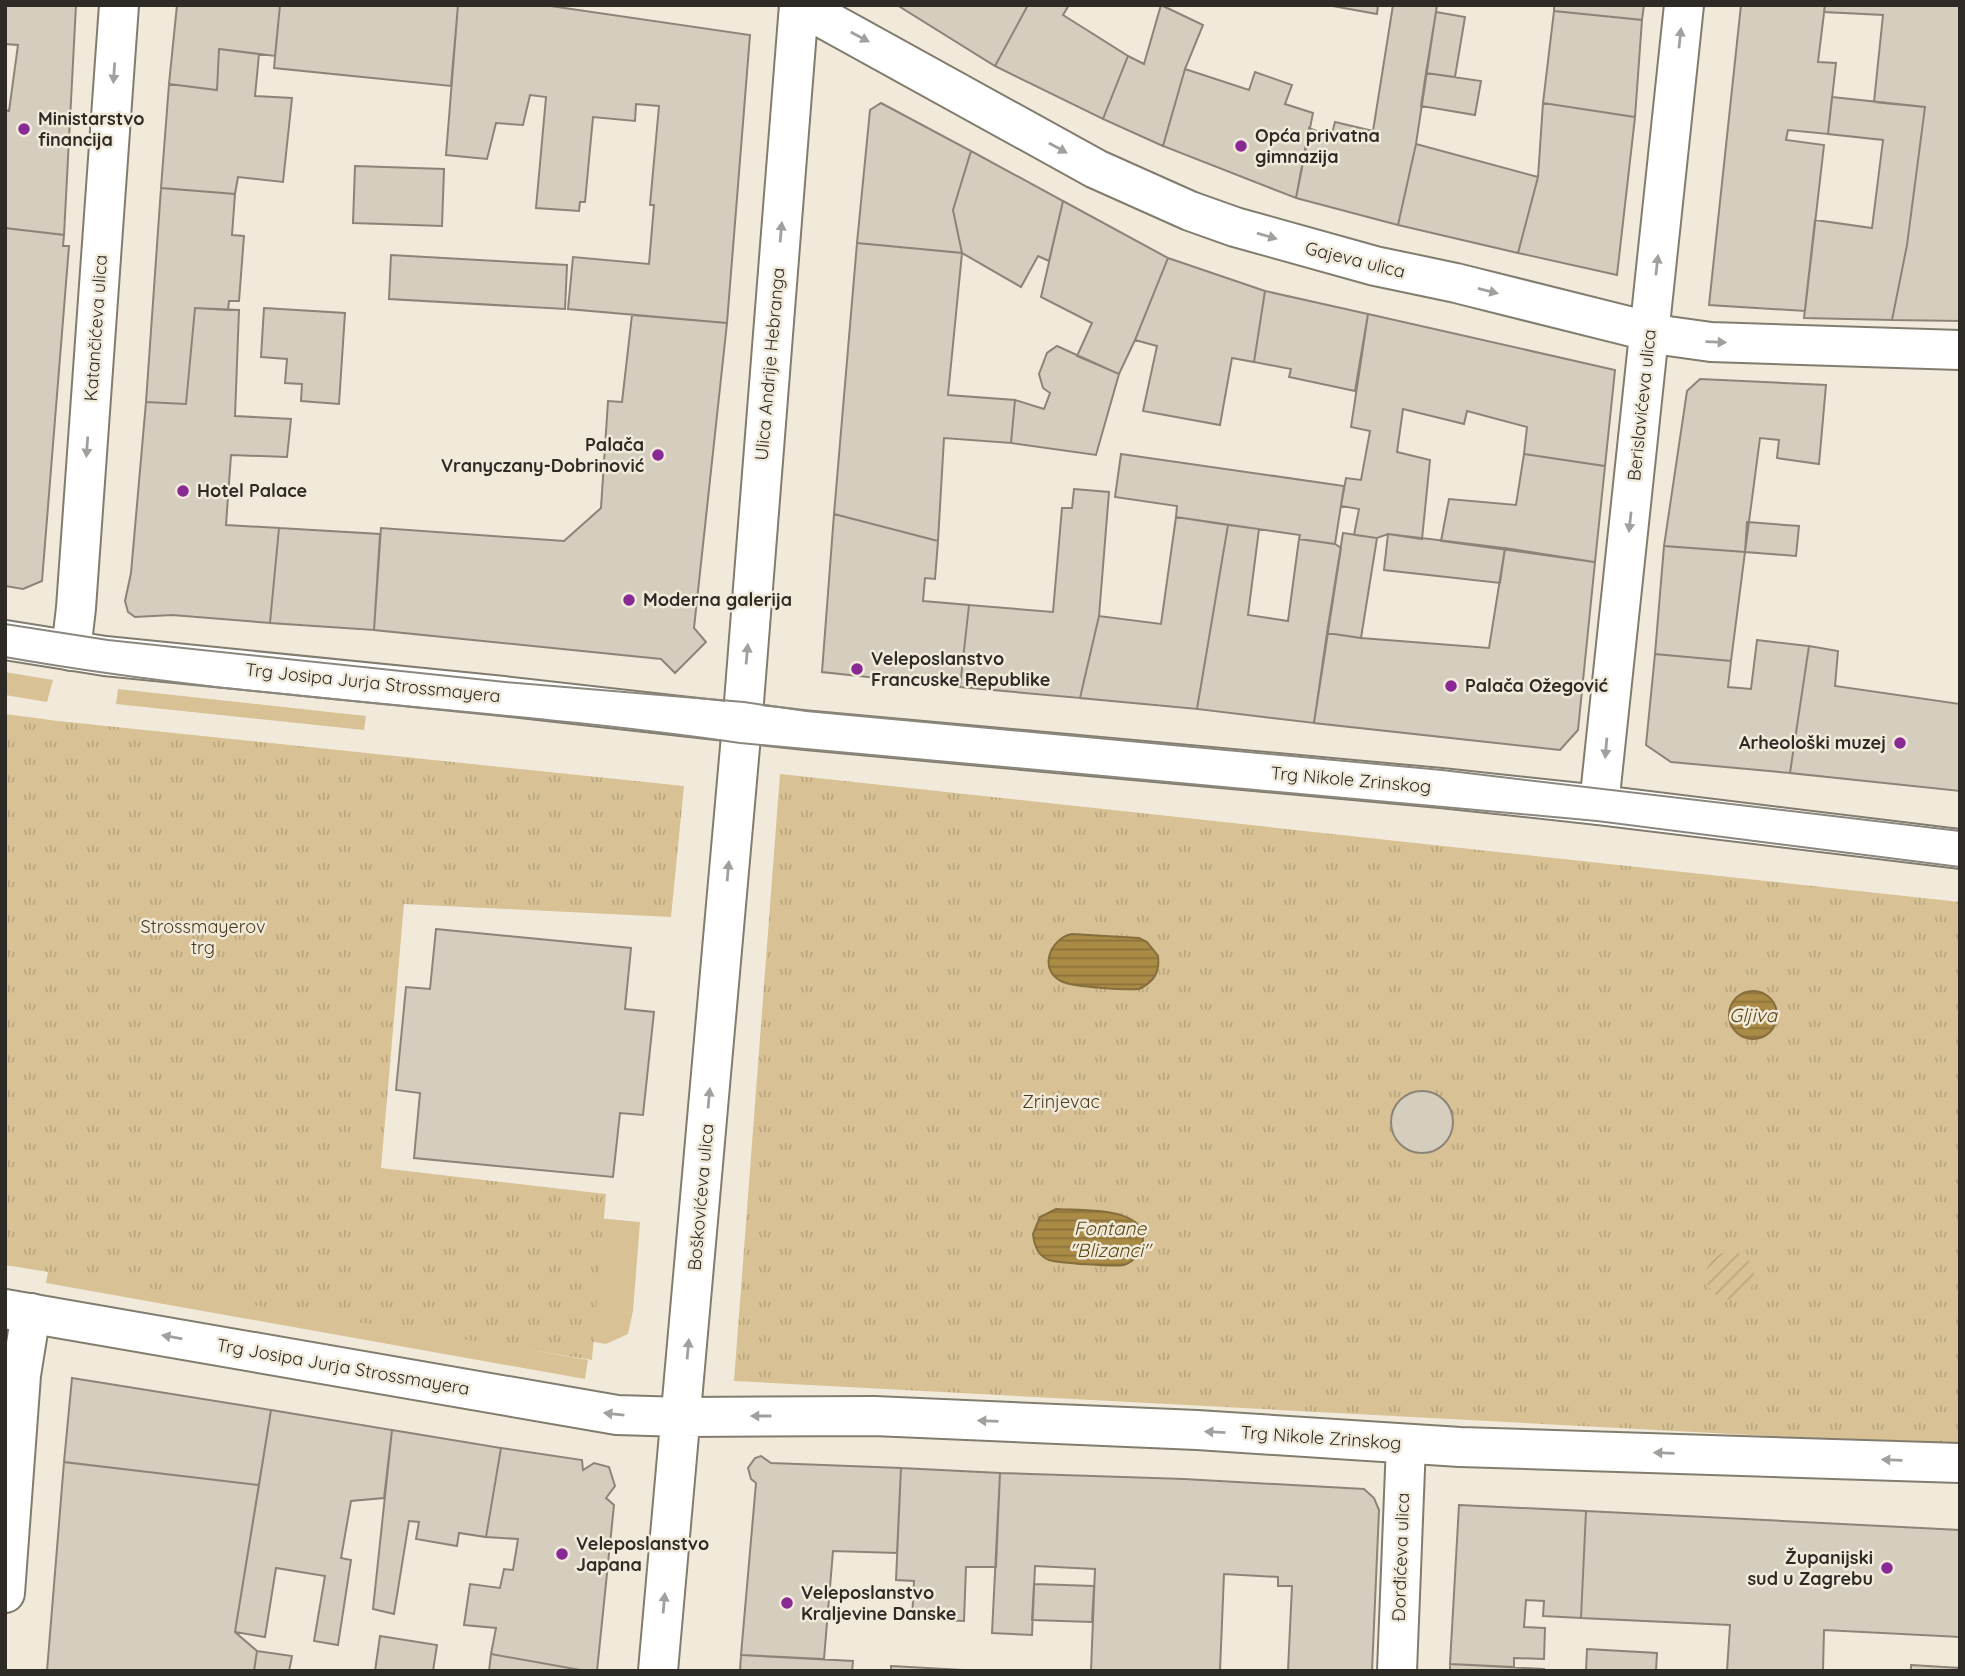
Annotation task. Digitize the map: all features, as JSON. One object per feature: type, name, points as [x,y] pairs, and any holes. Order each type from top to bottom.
[{"type":"street","name":"Katančićeva ulica","points":[[71,651],[119,5]]},
{"type":"street","name":"Gajeva ulica","points":[[799,5],[1096,169],[1189,211],[1235,227],[1375,266],[1456,283],[1649,332],[1699,341],[1960,349]]},
{"type":"street","name":"Ulica Andrije Hebranga","points":[[741,722],[799,5]]},
{"type":"street","name":"Berislavićeva ulica","points":[[1599,805],[1684,5]]},
{"type":"street","name":"Trg Josipa Jurja Strossmayera","points":[[5,640],[71,651],[741,722]]},
{"type":"street","name":"Trg Nikole Zrinskog","points":[[741,722],[1599,805],[1960,849]]},
{"type":"street","name":"Boškovićeva ulica","points":[[658,1671],[741,722]]},
{"type":"street","name":"Trg Josipa Jurja Strossmayera","points":[[18,1311],[602,1413],[682,1417]]},
{"type":"street","points":[[5,1593],[21,1374],[18,1311]]},
{"type":"street","name":"Trg Nikole Zrinskog","points":[[682,1417],[874,1416],[1197,1430],[1406,1444],[1960,1463]]},
{"type":"street","name":"Đorđićeva ulica","points":[[1397,1671],[1406,1444]]},
{"type":"green space","points":[[5,672],[53,680],[47,702],[5,695]]},
{"type":"green space","points":[[118,689],[366,716],[364,730],[116,704]]},
{"type":"green space","name":"Strossmayerov trg","points":[[5,714],[684,786],[671,917],[404,904],[381,1168],[606,1194],[592,1360],[5,1265]]},
{"type":"green space","name":"Zrinjevac","points":[[780,774],[1960,902],[1960,1446],[734,1381]]},
{"type":"green space","points":[[576,1216],[640,1222],[633,1311],[628,1334],[606,1344],[366,1304]]},
{"type":"green space","points":[[1730,1252],[1747,1259],[1754,1276],[1747,1293],[1730,1300],[1713,1293],[1706,1276],[1713,1259]]},
{"type":"green space","points":[[49,1266],[588,1360],[585,1379],[46,1283]]},
{"type":"water","points":[[1072,934],[1139,938],[1147,942],[1158,956],[1155,976],[1139,989],[1100,988],[1063,982],[1050,970],[1050,955],[1058,942]]},
{"type":"water","name":"Gljiva","points":[[1753,991],[1770,998],[1777,1015],[1770,1032],[1753,1039],[1736,1032],[1729,1015],[1736,998]]},
{"type":"water","name":"Fontane ''Blizanci''","points":[[1056,1209],[1097,1211],[1126,1217],[1137,1223],[1142,1233],[1140,1252],[1124,1265],[1064,1262],[1045,1258],[1037,1249],[1033,1234],[1040,1217]]},
{"type":"building","points":[[5,5],[76,5],[64,235],[5,228],[5,110],[9,111],[18,45],[5,44]]},
{"type":"building","points":[[177,5],[280,5],[275,56],[219,49],[217,90],[169,84]]},
{"type":"building","points":[[280,5],[458,5],[451,86],[274,68]]},
{"type":"building","points":[[458,5],[544,5],[750,35],[727,323],[568,309],[573,257],[649,264],[654,205],[650,205],[659,106],[636,104],[635,121],[593,117],[585,202],[580,202],[579,211],[536,208],[546,97],[530,95],[523,125],[496,123],[487,159],[446,155]]},
{"type":"building","points":[[897,5],[1028,5],[995,66]]},
{"type":"building","points":[[1028,5],[1069,5],[1063,15],[1128,56],[1103,119],[995,66]]},
{"type":"building","points":[[1161,5],[1203,25],[1185,69],[1163,146],[1103,119],[1128,56],[1144,64]]},
{"type":"building","points":[[1327,5],[1378,5],[1377,14]]},
{"type":"building","points":[[1393,5],[1437,5],[1416,144],[1398,225],[1296,198],[1309,128],[1331,137],[1335,122],[1373,131]]},
{"type":"building","points":[[1554,5],[1644,5],[1642,20],[1554,11]]},
{"type":"building","points":[[1741,5],[1825,5],[1818,62],[1836,63],[1828,134],[1788,130],[1786,140],[1824,145],[1805,311],[1709,305]]},
{"type":"building","points":[[1825,5],[1960,5],[1960,321],[1892,320],[1907,245],[1925,107],[1874,102],[1883,15],[1824,12]]},
{"type":"building","points":[[1554,11],[1642,20],[1635,117],[1543,103]]},
{"type":"building","points":[[1436,12],[1465,17],[1455,77],[1426,73]]},
{"type":"building","points":[[219,49],[259,54],[255,96],[292,98],[283,182],[238,177],[235,194],[161,188],[169,84],[217,90]]},
{"type":"building","points":[[1185,69],[1249,90],[1255,72],[1292,85],[1285,104],[1313,113],[1296,198],[1163,146]]},
{"type":"building","points":[[1426,73],[1481,81],[1475,115],[1421,106]]},
{"type":"building","points":[[1832,97],[1925,107],[1907,245],[1892,320],[1804,318],[1815,220],[1872,228],[1883,140],[1828,134]]},
{"type":"building","points":[[881,103],[971,151],[953,210],[962,253],[857,243],[870,110]]},
{"type":"building","points":[[1543,103],[1635,117],[1617,275],[1518,253],[1538,177]]},
{"type":"building","points":[[1416,144],[1538,177],[1518,253],[1398,225]]},
{"type":"building","points":[[971,151],[1063,201],[1049,261],[1038,256],[1021,287],[962,253],[953,210]]},
{"type":"building","points":[[355,166],[444,169],[442,226],[353,223]]},
{"type":"building","points":[[161,188],[235,194],[232,235],[244,236],[239,301],[229,301],[228,310],[195,308],[186,404],[146,402]]},
{"type":"building","points":[[1063,201],[1168,258],[1119,374],[1077,356],[1092,323],[1041,297]]},
{"type":"building","points":[[5,228],[64,235],[63,246],[69,246],[42,581],[23,589],[5,586]]},
{"type":"building","points":[[857,243],[962,253],[948,395],[1015,400],[1011,443],[944,438],[938,541],[834,514]]},
{"type":"building","points":[[391,255],[567,265],[565,309],[389,299]]},
{"type":"building","points":[[1168,258],[1265,291],[1254,362],[1232,358],[1220,425],[1143,411],[1157,346],[1135,340]]},
{"type":"building","points":[[1265,291],[1368,314],[1355,391],[1289,377],[1291,369],[1254,362]]},
{"type":"building","name":"Hotel Palace","points":[[195,308],[239,310],[235,416],[291,419],[287,457],[231,455],[226,525],[279,528],[270,623],[172,615],[135,617],[128,612],[125,601],[131,573],[146,402],[186,404]]},
{"type":"building","points":[[264,308],[345,313],[339,404],[301,401],[302,384],[285,383],[287,359],[261,357]]},
{"type":"building","points":[[1368,314],[1615,370],[1605,466],[1524,454],[1527,427],[1467,411],[1464,424],[1403,409],[1397,452],[1430,460],[1422,539],[1388,534],[1377,538],[1354,535],[1359,509],[1341,506],[1346,478],[1361,480],[1370,431],[1351,427]]},
{"type":"building","name":"Palača Vranyczany-Dobrinović","points":[[632,315],[727,323],[694,628],[706,642],[675,673],[661,659],[374,630],[381,528],[564,541],[601,508],[608,401],[622,402]]},
{"type":"building","points":[[1057,346],[1119,374],[1096,455],[1011,443],[1015,400],[1044,409],[1050,393],[1043,388],[1039,374],[1047,353]]},
{"type":"building","points":[[1700,379],[1826,385],[1819,464],[1777,458],[1779,440],[1760,438],[1745,552],[1664,546],[1687,391]]},
{"type":"building","points":[[1121,454],[1344,486],[1335,544],[1299,539],[1300,535],[1176,517],[1177,506],[1115,497]]},
{"type":"building","points":[[1524,454],[1605,466],[1595,562],[1441,541],[1449,499],[1516,505]]},
{"type":"building","points":[[1074,489],[1109,492],[1099,616],[1080,698],[960,687],[969,605],[1053,612],[1062,508],[1072,508]]},
{"type":"building","points":[[834,514],[938,541],[935,579],[925,578],[923,601],[969,605],[960,687],[822,672]]},
{"type":"building","points":[[1176,517],[1228,525],[1197,709],[1080,698],[1099,616],[1161,624]]},
{"type":"building","points":[[1747,522],[1799,526],[1796,556],[1745,552]]},
{"type":"building","points":[[1228,525],[1259,529],[1248,615],[1288,621],[1299,539],[1335,544],[1341,548],[1314,723],[1197,709]]},
{"type":"building","points":[[279,528],[380,534],[374,630],[270,623]]},
{"type":"building","points":[[1343,533],[1377,538],[1361,638],[1327,633]]},
{"type":"building","points":[[1388,534],[1505,548],[1500,583],[1384,570]]},
{"type":"building","points":[[1664,546],[1745,552],[1731,661],[1655,654]]},
{"type":"building","name":"Palača Ožegović","points":[[1505,548],[1595,562],[1578,730],[1560,750],[1314,723],[1327,633],[1489,648]]},
{"type":"building","points":[[1757,640],[1809,646],[1790,773],[1671,762],[1646,745],[1655,654],[1731,661],[1728,687],[1751,689]]},
{"type":"building","points":[[1809,646],[1838,651],[1835,686],[1960,704],[1960,791],[1790,773]]},
{"type":"building","points":[[436,929],[631,948],[625,1009],[654,1012],[643,1115],[620,1113],[613,1177],[414,1158],[420,1093],[396,1090],[406,987],[430,989]]},
{"type":"building","points":[[1416,1091],[1428,1091],[1444,1100],[1451,1110],[1451,1134],[1444,1144],[1428,1153],[1416,1153],[1405,1148],[1396,1139],[1391,1128],[1391,1116],[1396,1105],[1405,1096]]},
{"type":"building","points":[[72,1378],[271,1410],[259,1485],[64,1462]]},
{"type":"building","points":[[271,1410],[392,1430],[384,1498],[351,1501],[341,1558],[351,1560],[338,1645],[314,1641],[325,1576],[276,1568],[265,1637],[235,1632]]},
{"type":"building","points":[[392,1430],[501,1448],[486,1537],[459,1533],[457,1546],[416,1539],[419,1522],[409,1521],[394,1614],[373,1609]]},
{"type":"building","name":"Veleposlanstvo Japana","points":[[501,1448],[582,1460],[583,1470],[594,1463],[609,1467],[615,1486],[606,1498],[614,1505],[597,1671],[491,1654],[496,1628],[464,1625],[470,1584],[500,1588],[504,1569],[513,1570],[518,1539],[486,1537]]},
{"type":"building","points":[[761,1456],[771,1463],[901,1468],[897,1553],[833,1551],[824,1659],[741,1655],[756,1483],[751,1479],[748,1468],[755,1458]]},
{"type":"building","points":[[64,1462],[259,1485],[235,1632],[257,1651],[254,1671],[47,1671]]},
{"type":"building","points":[[901,1468],[1000,1473],[996,1567],[966,1567],[964,1621],[912,1619],[914,1581],[896,1580]]},
{"type":"building","points":[[1000,1473],[1364,1489],[1374,1498],[1379,1510],[1372,1671],[1288,1671],[1292,1586],[1278,1586],[1278,1577],[1224,1574],[1220,1671],[1091,1671],[1095,1569],[1035,1566],[1032,1635],[992,1633]]},
{"type":"building","points":[[1459,1505],[1586,1511],[1581,1618],[1543,1616],[1544,1601],[1526,1600],[1524,1627],[1545,1628],[1544,1659],[1514,1658],[1514,1667],[1450,1664]]},
{"type":"building","points":[[1586,1511],[1960,1530],[1960,1637],[1824,1630],[1823,1671],[1727,1671],[1730,1625],[1581,1618]]},
{"type":"building","points":[[1034,1584],[1094,1586],[1092,1622],[1032,1620]]},
{"type":"building","points":[[380,1636],[437,1645],[433,1671],[375,1671]]},
{"type":"building","points":[[1587,1649],[1657,1653],[1656,1671],[1586,1671]]},
{"type":"building","points":[[257,1651],[292,1656],[289,1671],[254,1671]]},
{"type":"building","points":[[491,1654],[586,1671],[489,1671]]},
{"type":"building","points":[[741,1655],[853,1661],[852,1671],[740,1671]]},
{"type":"building","points":[[1450,1664],[1544,1669],[1544,1671],[1450,1671]]},
{"type":"building","points":[[1911,1665],[1960,1668],[1960,1671],[1911,1671]]},
{"type":"building","points":[[891,1666],[981,1671],[891,1671]]},
{"type":"tram line","points":[[5,624],[108,640],[505,682],[744,702],[806,711],[1442,770],[1960,831]]},
{"type":"tram line","points":[[5,657],[96,672],[280,694],[556,721],[740,743],[1597,821],[1960,867]]},
{"type":"place","name":"Ministarstvo financija","points":[[24,129]]},
{"type":"place","name":"Opća privatna gimnazija","points":[[1241,146]]},
{"type":"place","name":"Palača Vranyczany-Dobrinović","points":[[658,455]]},
{"type":"place","name":"Hotel Palace","points":[[183,491]]},
{"type":"place","name":"Moderna galerija","points":[[629,600]]},
{"type":"place","name":"Veleposlanstvo Francuske Republike","points":[[857,669]]},
{"type":"place","name":"Palača Ožegović","points":[[1451,686]]},
{"type":"place","name":"Arheološki muzej","points":[[1900,743]]},
{"type":"place","name":"Veleposlanstvo Japana","points":[[562,1554]]},
{"type":"place","name":"Županijski sud u Zagrebu","points":[[1887,1568]]},
{"type":"place","name":"Veleposlanstvo Kraljevine Danske","points":[[787,1603]]}]
